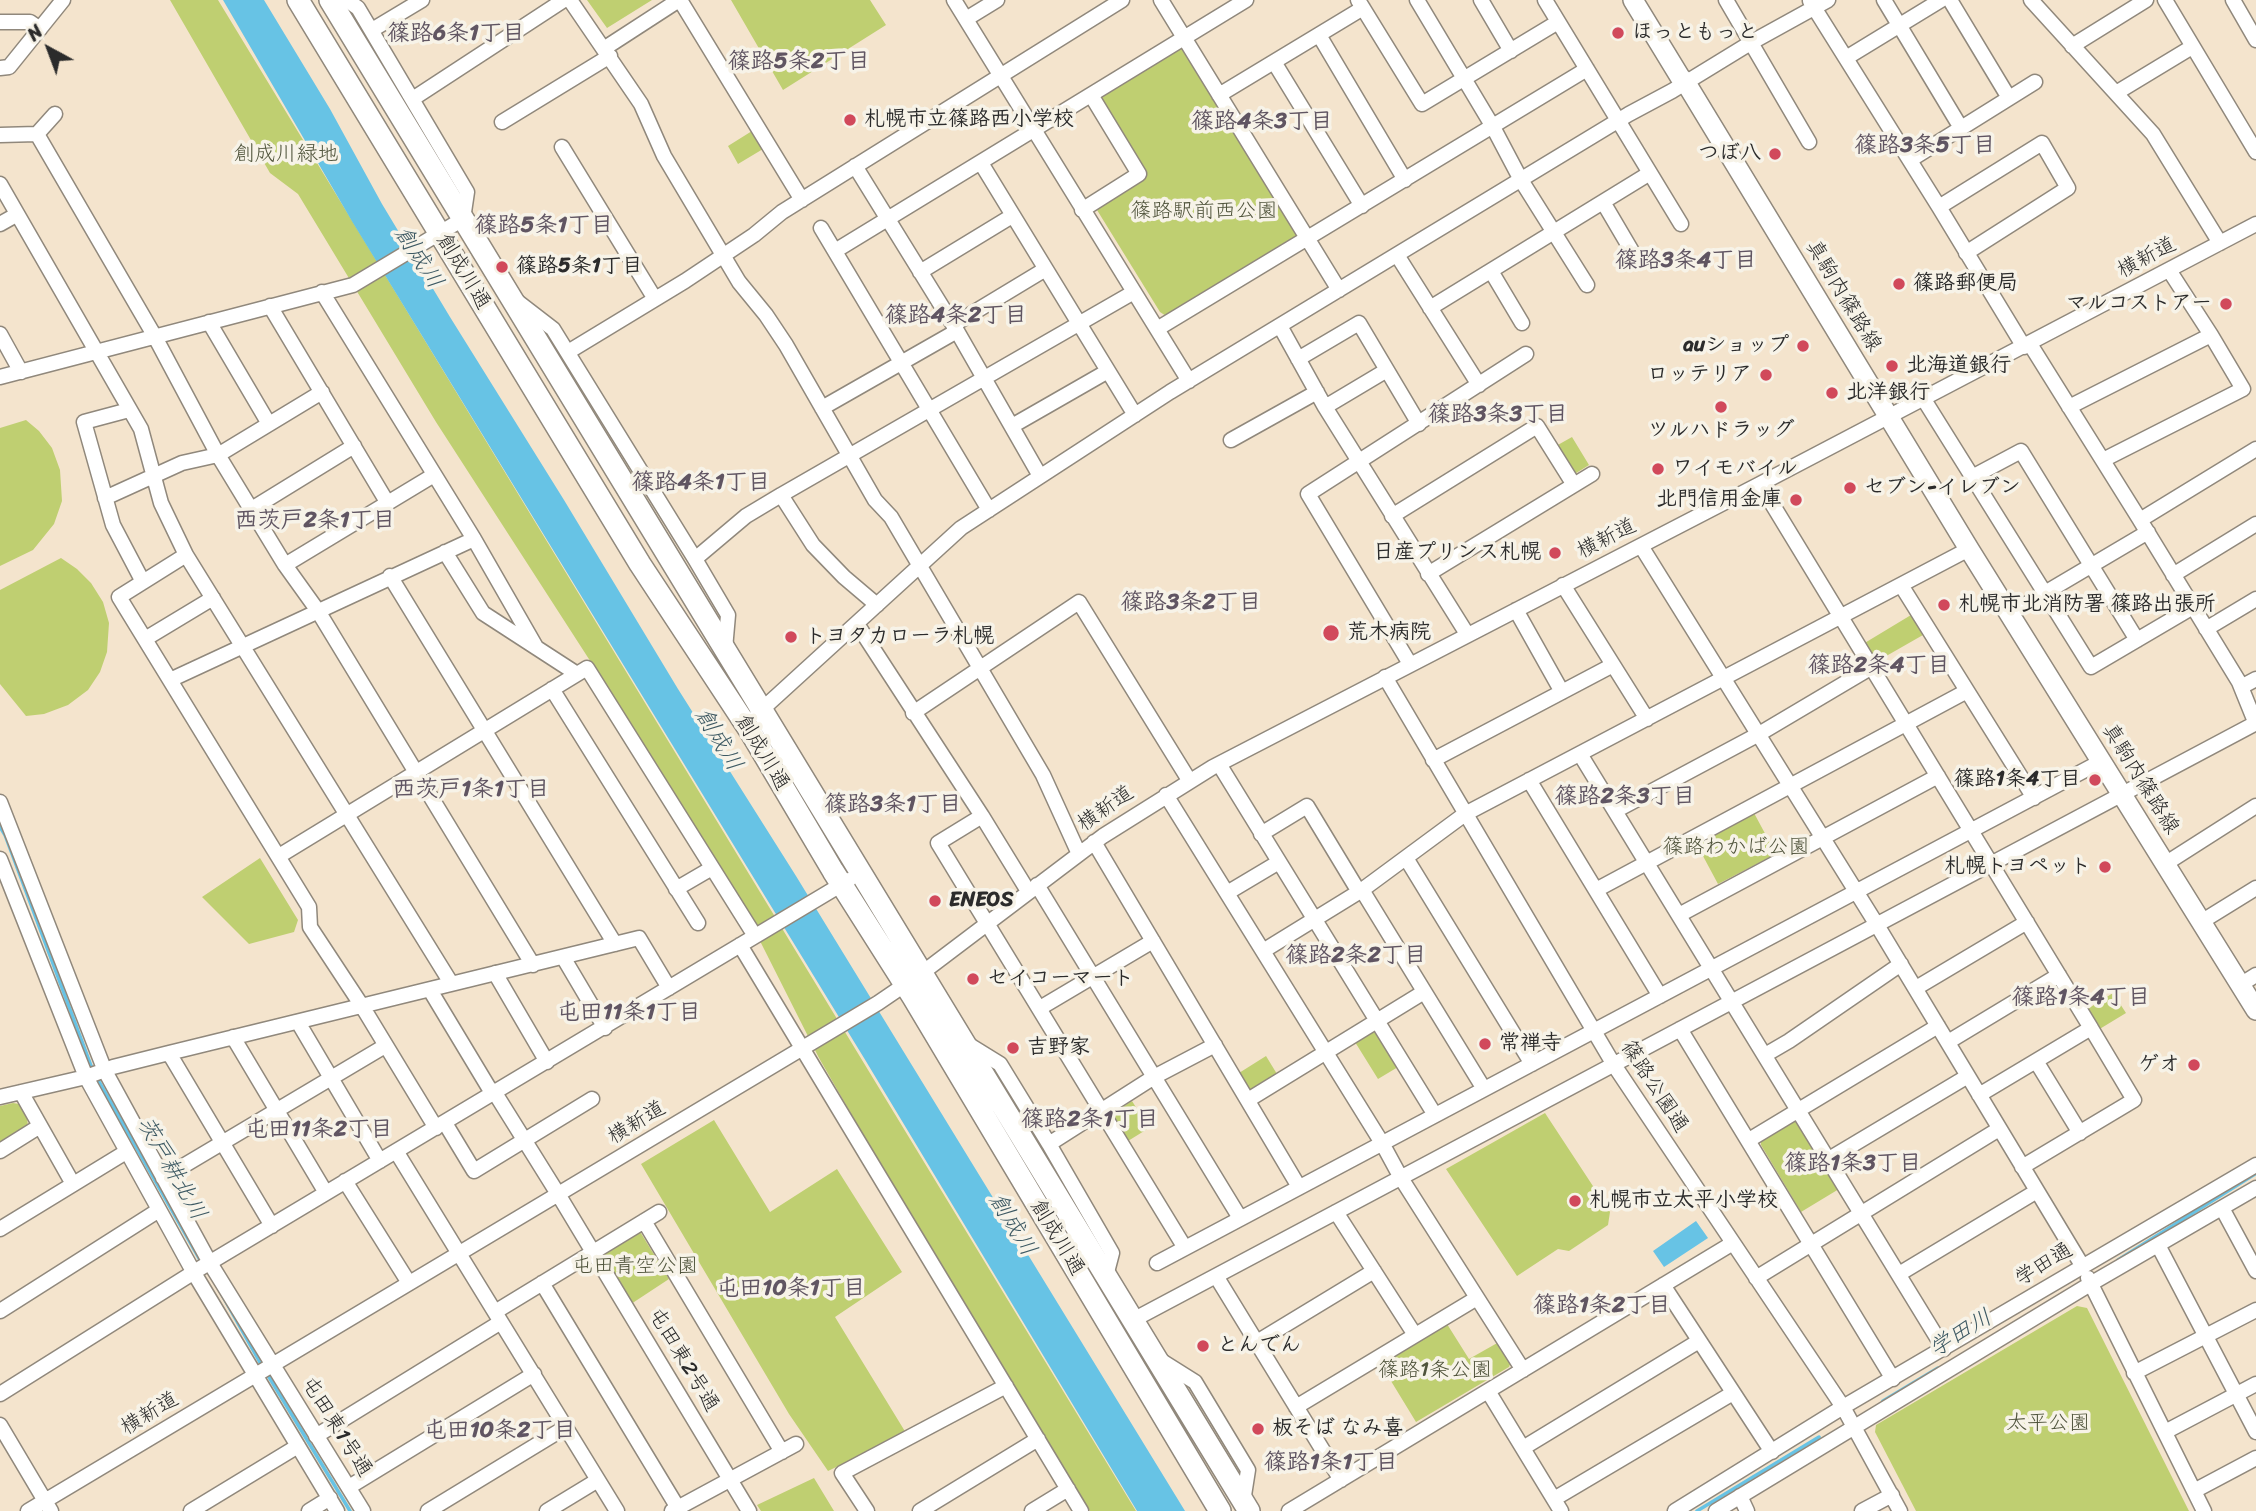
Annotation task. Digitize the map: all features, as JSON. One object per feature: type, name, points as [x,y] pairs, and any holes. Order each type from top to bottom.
[{"type":"highway","name":"創成川通","points":[[298,0],[432,237],[640,564],[753,716],[861,872],[913,979],[1220,1511]]},
{"type":"highway","name":"創成川通","points":[[330,0],[725,649],[753,716],[842,884],[962,1040],[1246,1507]]},
{"type":"highway","points":[[640,564],[665,550]]},
{"type":"main road","name":"真駒内篠路線","points":[[1633,0],[1680,77],[1686,82],[1841,340],[2122,795],[2202,922],[2248,980],[2256,1010]]},
{"type":"street","points":[[0,68],[9,67],[63,0]]},
{"type":"street","points":[[0,377],[353,285],[463,219],[467,192],[372,30],[358,8],[347,0]]},
{"type":"street","points":[[372,30],[422,0]]},
{"type":"street","points":[[414,98],[564,0]]},
{"type":"street","points":[[570,0],[641,104],[664,156],[739,282],[786,345],[875,500],[891,517],[1044,775],[1079,854]]},
{"type":"street","points":[[502,122],[679,0],[802,200]]},
{"type":"street","points":[[954,0],[1189,381]]},
{"type":"street","points":[[966,19],[997,0]]},
{"type":"street","points":[[568,352],[754,235],[855,166],[1122,0]]},
{"type":"street","points":[[1161,0],[1339,290]]},
{"type":"street","points":[[835,251],[1246,0]]},
{"type":"street","points":[[1417,0],[1493,127],[1521,180],[1587,285]]},
{"type":"street","points":[[1481,0],[1511,51]]},
{"type":"street","points":[[1545,0],[1681,224]]},
{"type":"street","points":[[1726,0],[1809,142]]},
{"type":"street","points":[[753,716],[961,528],[1189,381],[1812,4],[1828,0]]},
{"type":"street","points":[[1884,0],[1961,128]]},
{"type":"street","points":[[1846,58],[1941,0]]},
{"type":"street","points":[[1950,0],[2009,97]]},
{"type":"street","points":[[2031,0],[2153,134],[2220,243]]},
{"type":"street","points":[[2071,46],[2146,0]]},
{"type":"street","points":[[2165,0],[2256,152]]},
{"type":"street","points":[[2233,0],[2256,40]]},
{"type":"street","points":[[1219,95],[1319,35],[1361,4],[1422,104],[1558,22]]},
{"type":"street","points":[[1133,1320],[2256,724],[2241,687],[2144,526],[2069,407],[1966,253],[1812,4]]},
{"type":"street","points":[[0,22],[30,22],[40,29]]},
{"type":"street","points":[[1319,35],[1405,180]]},
{"type":"street","points":[[2116,93],[2192,47]]},
{"type":"street","points":[[1274,62],[1362,206]]},
{"type":"street","points":[[1157,329],[1587,69]]},
{"type":"street","points":[[1910,160],[2035,82]]},
{"type":"street","points":[[1082,210],[1139,174],[1091,95]]},
{"type":"street","points":[[0,135],[37,134],[55,114]]},
{"type":"street","points":[[37,134],[154,335],[250,510],[318,611],[533,965]]},
{"type":"street","points":[[1939,207],[2042,144],[2068,188],[1966,253]]},
{"type":"street","points":[[562,147],[655,299]]},
{"type":"street","points":[[981,163],[1135,415]]},
{"type":"street","points":[[855,166],[955,328],[1040,477]]},
{"type":"street","points":[[1430,308],[1650,173]]},
{"type":"street","points":[[0,184],[141,429],[161,503],[186,555],[451,983]]},
{"type":"street","points":[[1603,202],[1633,253]]},
{"type":"street","points":[[0,224],[16,215]]},
{"type":"street","points":[[920,272],[1012,216]]},
{"type":"street","name":"横新道","points":[[28,1511],[48,1506],[409,1283],[878,1003],[1094,842],[1189,780],[2256,224]]},
{"type":"street","points":[[821,228],[989,510]]},
{"type":"street","points":[[1397,255],[1479,385]]},
{"type":"street","points":[[822,408],[902,363],[1044,270]]},
{"type":"street","points":[[2103,460],[2243,389],[2169,270]]},
{"type":"street","points":[[1490,271],[1522,323]]},
{"type":"street","points":[[322,292],[474,539],[536,647]]},
{"type":"street","points":[[695,558],[746,516],[1134,292]]},
{"type":"street","points":[[511,297],[553,329],[695,558],[728,615],[725,649]]},
{"type":"street","points":[[270,306],[387,502]]},
{"type":"street","points":[[209,322],[269,424]]},
{"type":"street","points":[[1298,359],[1359,324],[1419,424]]},
{"type":"street","points":[[1280,326],[1325,407],[1467,634]]},
{"type":"street","points":[[0,334],[21,372]]},
{"type":"street","points":[[2069,407],[2211,335]]},
{"type":"street","points":[[1410,664],[1308,494],[1526,354]]},
{"type":"street","points":[[1325,407],[1387,370]]},
{"type":"street","points":[[1012,426],[1108,372]]},
{"type":"street","points":[[1231,440],[1317,391]]},
{"type":"street","points":[[104,498],[182,463],[218,455],[321,392]]},
{"type":"street","points":[[1923,398],[2091,667],[2193,607]]},
{"type":"street","points":[[129,410],[84,422],[113,525],[143,582]]},
{"type":"street","points":[[1392,516],[1536,426],[1574,485]]},
{"type":"street","points":[[250,510],[354,446]]},
{"type":"street","points":[[2011,613],[2091,565],[2256,449]]},
{"type":"street","points":[[1974,476],[2021,451],[2137,640]]},
{"type":"street","points":[[1428,573],[1592,474]]},
{"type":"street","points":[[285,565],[434,475]]},
{"type":"street","points":[[1760,484],[2134,1100],[2022,1167]]},
{"type":"street","points":[[781,495],[813,545],[877,606]]},
{"type":"street","points":[[2174,575],[2256,524]]},
{"type":"street","points":[[170,680],[474,539]]},
{"type":"street","points":[[1641,546],[1916,988],[2092,1283],[2204,1511]]},
{"type":"street","points":[[1263,951],[1360,891],[1465,814],[1969,549]]},
{"type":"street","points":[[445,552],[483,613],[577,674]]},
{"type":"street","points":[[186,555],[119,597],[309,907],[310,927],[386,1046],[474,1171],[592,1099]]},
{"type":"street","points":[[390,576],[615,944]]},
{"type":"street","points":[[1563,585],[1647,719]]},
{"type":"street","points":[[1901,585],[2034,798]]},
{"type":"street","points":[[145,639],[213,598]]},
{"type":"street","points":[[2206,629],[2256,599]]},
{"type":"street","points":[[913,713],[1079,602],[1189,780]]},
{"type":"street","points":[[1516,610],[1562,692]]},
{"type":"street","points":[[857,624],[913,713],[1093,977],[1240,1219]]},
{"type":"street","points":[[1433,760],[1613,665]]},
{"type":"street","points":[[1615,811],[1759,734],[1872,667]]},
{"type":"street","points":[[279,856],[586,668],[712,868],[761,933]]},
{"type":"street","name":"篠路公園通","points":[[1385,677],[1614,1065],[1843,1407],[1900,1511]]},
{"type":"street","points":[[2241,687],[2256,679]]},
{"type":"street","points":[[552,689],[698,923]]},
{"type":"street","points":[[1596,890],[1967,691]]},
{"type":"street","points":[[1580,754],[1944,1349]]},
{"type":"street","points":[[1157,1263],[2102,761]]},
{"type":"street","points":[[1219,764],[1435,1115]]},
{"type":"street","points":[[1679,915],[1938,776]]},
{"type":"street","points":[[1529,780],[1660,996]]},
{"type":"street","points":[[1166,795],[1382,1143],[1401,1178],[1523,1370]]},
{"type":"street","points":[[0,802],[42,937],[126,1152],[159,1210],[202,1267],[264,1371]]},
{"type":"street","points":[[1261,834],[1307,806],[1484,1089]]},
{"type":"street","points":[[2165,863],[2256,806]]},
{"type":"street","points":[[982,816],[937,843],[1185,1248]]},
{"type":"street","points":[[1094,842],[1299,1187]]},
{"type":"street","points":[[1406,858],[1532,1064]]},
{"type":"street","points":[[0,859],[42,937]]},
{"type":"street","points":[[1227,893],[1279,862]]},
{"type":"street","points":[[676,889],[712,868]]},
{"type":"street","points":[[0,1394],[202,1267],[605,1028],[861,872]]},
{"type":"street","points":[[2202,922],[2256,888]]},
{"type":"street","points":[[1916,988],[2027,922]]},
{"type":"street","points":[[0,1097],[639,938],[669,988]]},
{"type":"street","points":[[1040,1008],[1153,941]]},
{"type":"street","points":[[740,945],[1082,1511]]},
{"type":"street","points":[[563,957],[605,1028]]},
{"type":"street","points":[[1765,1055],[1901,964]]},
{"type":"street","points":[[495,973],[547,1062]]},
{"type":"street","points":[[1948,1042],[2059,975]]},
{"type":"street","name":"屯田東2号通","points":[[430,989],[489,1088],[495,1093],[593,1251],[749,1511]]},
{"type":"street","points":[[1248,1100],[1424,992]]},
{"type":"street","points":[[298,1022],[380,1161]]},
{"type":"street","points":[[1749,1140],[1938,1026]]},
{"type":"street","points":[[1979,1095],[2091,1028]]},
{"type":"street","points":[[1680,1029],[1893,1379]]},
{"type":"street","points":[[233,1037],[326,1193]]},
{"type":"street","points":[[962,1040],[1000,1064],[1049,1144],[1112,1253],[1106,1276]]},
{"type":"street","points":[[1049,1144],[1154,1077],[1215,1045]]},
{"type":"street","points":[[163,1178],[386,1046]]},
{"type":"street","points":[[169,1053],[272,1226]]},
{"type":"street","points":[[2036,1061],[2080,1133]]},
{"type":"street","points":[[95,1074],[163,1178],[202,1267]]},
{"type":"street","points":[[1829,1159],[1968,1076]]},
{"type":"street","points":[[21,1092],[73,1184]]},
{"type":"street","points":[[0,1151],[40,1126]]},
{"type":"street","points":[[1756,1278],[1999,1129]]},
{"type":"street","points":[[396,1151],[617,1511]]},
{"type":"street","points":[[0,1229],[126,1152]]},
{"type":"street","name":"学田通","points":[[1675,1511],[1843,1407],[2256,1165]]},
{"type":"street","points":[[345,1181],[409,1283]]},
{"type":"street","name":"学田通","points":[[1716,1511],[2092,1283],[2256,1188]]},
{"type":"street","points":[[1899,1274],[2037,1191]]},
{"type":"street","points":[[2222,1208],[2256,1271]]},
{"type":"street","points":[[0,1311],[159,1210]]},
{"type":"street","points":[[316,1436],[498,1317],[542,1283],[659,1212]]},
{"type":"street","points":[[1336,1212],[1415,1335]]},
{"type":"street","points":[[643,1221],[782,1451]]},
{"type":"street","points":[[1289,1511],[1733,1243]]},
{"type":"street","points":[[2158,1245],[2256,1432]]},
{"type":"street","points":[[1256,1342],[1374,1271]]},
{"type":"street","points":[[1216,1276],[1341,1480]]},
{"type":"street","points":[[542,1283],[675,1509],[796,1444]]},
{"type":"street","points":[[1663,1285],[1772,1452]]},
{"type":"street","points":[[1296,1407],[1477,1298]]},
{"type":"street","points":[[2134,1373],[2256,1310]]},
{"type":"street","points":[[1523,1448],[1699,1341]]},
{"type":"street","name":"屯田東1号通","points":[[264,1371],[316,1436],[363,1511]]},
{"type":"street","name":"屯田東1号通","points":[[264,1371],[298,1446],[334,1505]]},
{"type":"street","points":[[349,1487],[534,1374]]},
{"type":"street","points":[[2165,1432],[2256,1384]]},
{"type":"street","points":[[867,1511],[842,1473],[1006,1386]]},
{"type":"street","points":[[1488,1391],[1557,1505],[1733,1393]]},
{"type":"street","points":[[0,1425],[48,1506]]},
{"type":"street","points":[[428,1511],[566,1427]]},
{"type":"street","points":[[920,1511],[1038,1438]]},
{"type":"street","points":[[191,1511],[298,1446]]},
{"type":"street","points":[[2194,1491],[2256,1458]]},
{"type":"street","points":[[547,1511],[598,1480]]},
{"type":"street","points":[[1032,1511],[1068,1489]]},
{"type":"street","points":[[1862,1511],[1892,1495]]},
{"type":"street","points":[[1740,1496],[1747,1511]]},
{"type":"street","points":[[309,1511],[334,1505]]},
{"type":"green space","name":"創成川緑地","points":[[170,0],[218,0],[1136,1511],[1090,1511],[907,1211],[819,1058],[760,941],[596,670],[436,422],[298,194],[270,173]]},
{"type":"green space","points":[[587,0],[652,0],[607,28]]},
{"type":"green space","points":[[731,0],[870,0],[886,25],[783,90]]},
{"type":"green space","name":"篠路駅前西公園","points":[[1181,46],[1185,47],[1298,232],[1297,237],[1166,316],[1160,312],[1097,210],[1146,175],[1099,101],[1100,95]]},
{"type":"green space","points":[[752,131],[763,149],[738,164],[728,146]]},
{"type":"green space","points":[[26,420],[52,448],[60,470],[62,501],[54,524],[33,550],[0,566],[0,428]]},
{"type":"green space","points":[[1572,437],[1589,465],[1573,475],[1556,446]]},
{"type":"green space","points":[[61,558],[91,583],[103,602],[109,623],[107,652],[100,672],[88,690],[68,705],[44,714],[26,716],[0,684],[0,590]]},
{"type":"green space","points":[[1911,615],[1923,635],[1874,663],[1863,644]]},
{"type":"green space","name":"篠路わかば公園","points":[[1754,813],[1776,854],[1718,884],[1696,843]]},
{"type":"green space","points":[[260,858],[298,920],[294,932],[249,944],[202,897]]},
{"type":"green space","points":[[2113,993],[2126,1013],[2098,1030],[2086,1010]]},
{"type":"green space","points":[[1372,1032],[1377,1033],[1398,1067],[1378,1079],[1355,1042]]},
{"type":"green space","points":[[1266,1056],[1277,1074],[1253,1089],[1248,1089],[1239,1073]]},
{"type":"green space","points":[[1132,1101],[1149,1128],[1128,1141],[1114,1116],[1115,1112]]},
{"type":"green space","points":[[19,1104],[27,1118],[28,1126],[0,1144],[0,1106]]},
{"type":"green space","points":[[1545,1113],[1610,1212],[1608,1225],[1569,1251],[1558,1249],[1517,1276],[1446,1169]]},
{"type":"green space","points":[[714,1120],[770,1212],[837,1169],[902,1272],[835,1317],[906,1433],[828,1471],[789,1414],[641,1164]]},
{"type":"green space","points":[[1794,1121],[1798,1122],[1839,1189],[1801,1212],[1761,1145],[1761,1142]]},
{"type":"green space","name":"屯田青空公園","points":[[639,1230],[669,1279],[631,1304],[600,1254]]},
{"type":"green space","name":"太平公園","points":[[2077,1306],[2087,1308],[2189,1511],[1916,1511],[1875,1432],[1876,1425]]},
{"type":"green space","name":"篠路1条公園","points":[[1447,1324],[1469,1359],[1499,1342],[1511,1362],[1509,1367],[1416,1422],[1380,1363]]},
{"type":"green space","points":[[814,1478],[834,1511],[761,1511],[757,1505]]},
{"type":"water","points":[[223,0],[264,0],[450,317],[1185,1511],[1137,1511],[864,1058],[353,223]]},
{"type":"water","points":[[1696,1221],[1708,1238],[1664,1267],[1653,1251]]},
{"type":"waterway","name":"茨戸耕北川","points":[[0,827],[93,1071]]},
{"type":"waterway","name":"茨戸耕北川","points":[[97,1078],[200,1260]]},
{"type":"waterway","name":"学田川","points":[[2118,1260],[2255,1174]]},
{"type":"waterway","name":"茨戸耕北川","points":[[221,1293],[262,1366]]},
{"type":"waterway","name":"学田川","points":[[1883,1401],[1938,1368]]},
{"type":"waterway","name":"茨戸耕北川","points":[[266,1372],[350,1511]]},
{"type":"waterway","name":"学田川","points":[[1697,1511],[1819,1437]]},
{"type":"place","name":"ほっともっと","points":[[1618,33]]},
{"type":"place","name":"札幌市立篠路西小学校","points":[[850,120]]},
{"type":"place","name":"つぼ八","points":[[1775,154]]},
{"type":"place","name":"篠路5条1丁目","points":[[502,267]]},
{"type":"place","name":"篠路郵便局","points":[[1899,284]]},
{"type":"place","name":"マルコストアー","points":[[2226,304]]},
{"type":"place","name":"auショップ","points":[[1803,346]]},
{"type":"place","name":"北海道銀行","points":[[1892,366]]},
{"type":"place","name":"ロッテリア","points":[[1766,375]]},
{"type":"place","name":"北洋銀行","points":[[1832,393]]},
{"type":"place","name":"ツルハドラッグ","points":[[1721,407]]},
{"type":"place","name":"ワイモバイル","points":[[1658,469]]},
{"type":"place","name":"セブン-イレブン","points":[[1850,488]]},
{"type":"place","name":"北門信用金庫","points":[[1796,500]]},
{"type":"place","name":"日産プリンス札幌","points":[[1555,553]]},
{"type":"place","name":"札幌市北消防署 篠路出張所","points":[[1944,605]]},
{"type":"place","name":"荒木病院","points":[[1331,633]]},
{"type":"place","name":"トヨタカローラ札幌","points":[[791,637]]},
{"type":"place","name":"篠路1条4丁目","points":[[2095,780]]},
{"type":"place","name":"札幌トヨペット","points":[[2105,867]]},
{"type":"place","name":"ENEOS","points":[[935,901]]},
{"type":"place","name":"セイコーマート","points":[[973,979]]},
{"type":"place","name":"常禅寺","points":[[1485,1044]]},
{"type":"place","name":"吉野家","points":[[1013,1048]]},
{"type":"place","name":"ゲオ","points":[[2194,1065]]},
{"type":"place","name":"札幌市立太平小学校","points":[[1575,1201]]},
{"type":"place","name":"とんでん","points":[[1203,1346]]},
{"type":"place","name":"板そば なみ喜","points":[[1258,1429]]},
{"type":"district","name":"篠路6条1丁目","points":[[456,34]]},
{"type":"district","name":"篠路5条2丁目","points":[[799,62]]},
{"type":"district","name":"篠路4条3丁目","points":[[1262,122]]},
{"type":"district","name":"篠路3条5丁目","points":[[1925,146]]},
{"type":"district","name":"篠路5条1丁目","points":[[544,226]]},
{"type":"district","name":"篠路3条4丁目","points":[[1686,261]]},
{"type":"district","name":"篠路4条2丁目","points":[[956,316]]},
{"type":"district","name":"篠路3条3丁目","points":[[1498,415]]},
{"type":"district","name":"篠路4条1丁目","points":[[701,483]]},
{"type":"district","name":"西茨戸2条1丁目","points":[[315,521]]},
{"type":"district","name":"篠路3条2丁目","points":[[1191,603]]},
{"type":"district","name":"篠路2条4丁目","points":[[1879,666]]},
{"type":"district","name":"西茨戸1条1丁目","points":[[471,790]]},
{"type":"district","name":"篠路2条3丁目","points":[[1625,797]]},
{"type":"district","name":"篠路3条1丁目","points":[[893,805]]},
{"type":"district","name":"篠路2条2丁目","points":[[1356,956]]},
{"type":"district","name":"篠路1条4丁目","points":[[2081,998]]},
{"type":"district","name":"屯田11条1丁目","points":[[629,1013]]},
{"type":"district","name":"篠路2条1丁目","points":[[1090,1120]]},
{"type":"district","name":"屯田11条2丁目","points":[[319,1130]]},
{"type":"district","name":"篠路1条3丁目","points":[[1853,1164]]},
{"type":"district","name":"屯田10条1丁目","points":[[791,1289]]},
{"type":"district","name":"篠路1条2丁目","points":[[1602,1306]]},
{"type":"district","name":"屯田10条2丁目","points":[[500,1431]]},
{"type":"district","name":"篠路1条1丁目","points":[[1331,1463]]},
{"type":"water label","name":"創成川","points":[[418,258]]},
{"type":"water label","name":"創成川","points":[[718,740]]},
{"type":"water label","name":"創成川","points":[[1012,1225]]}]
